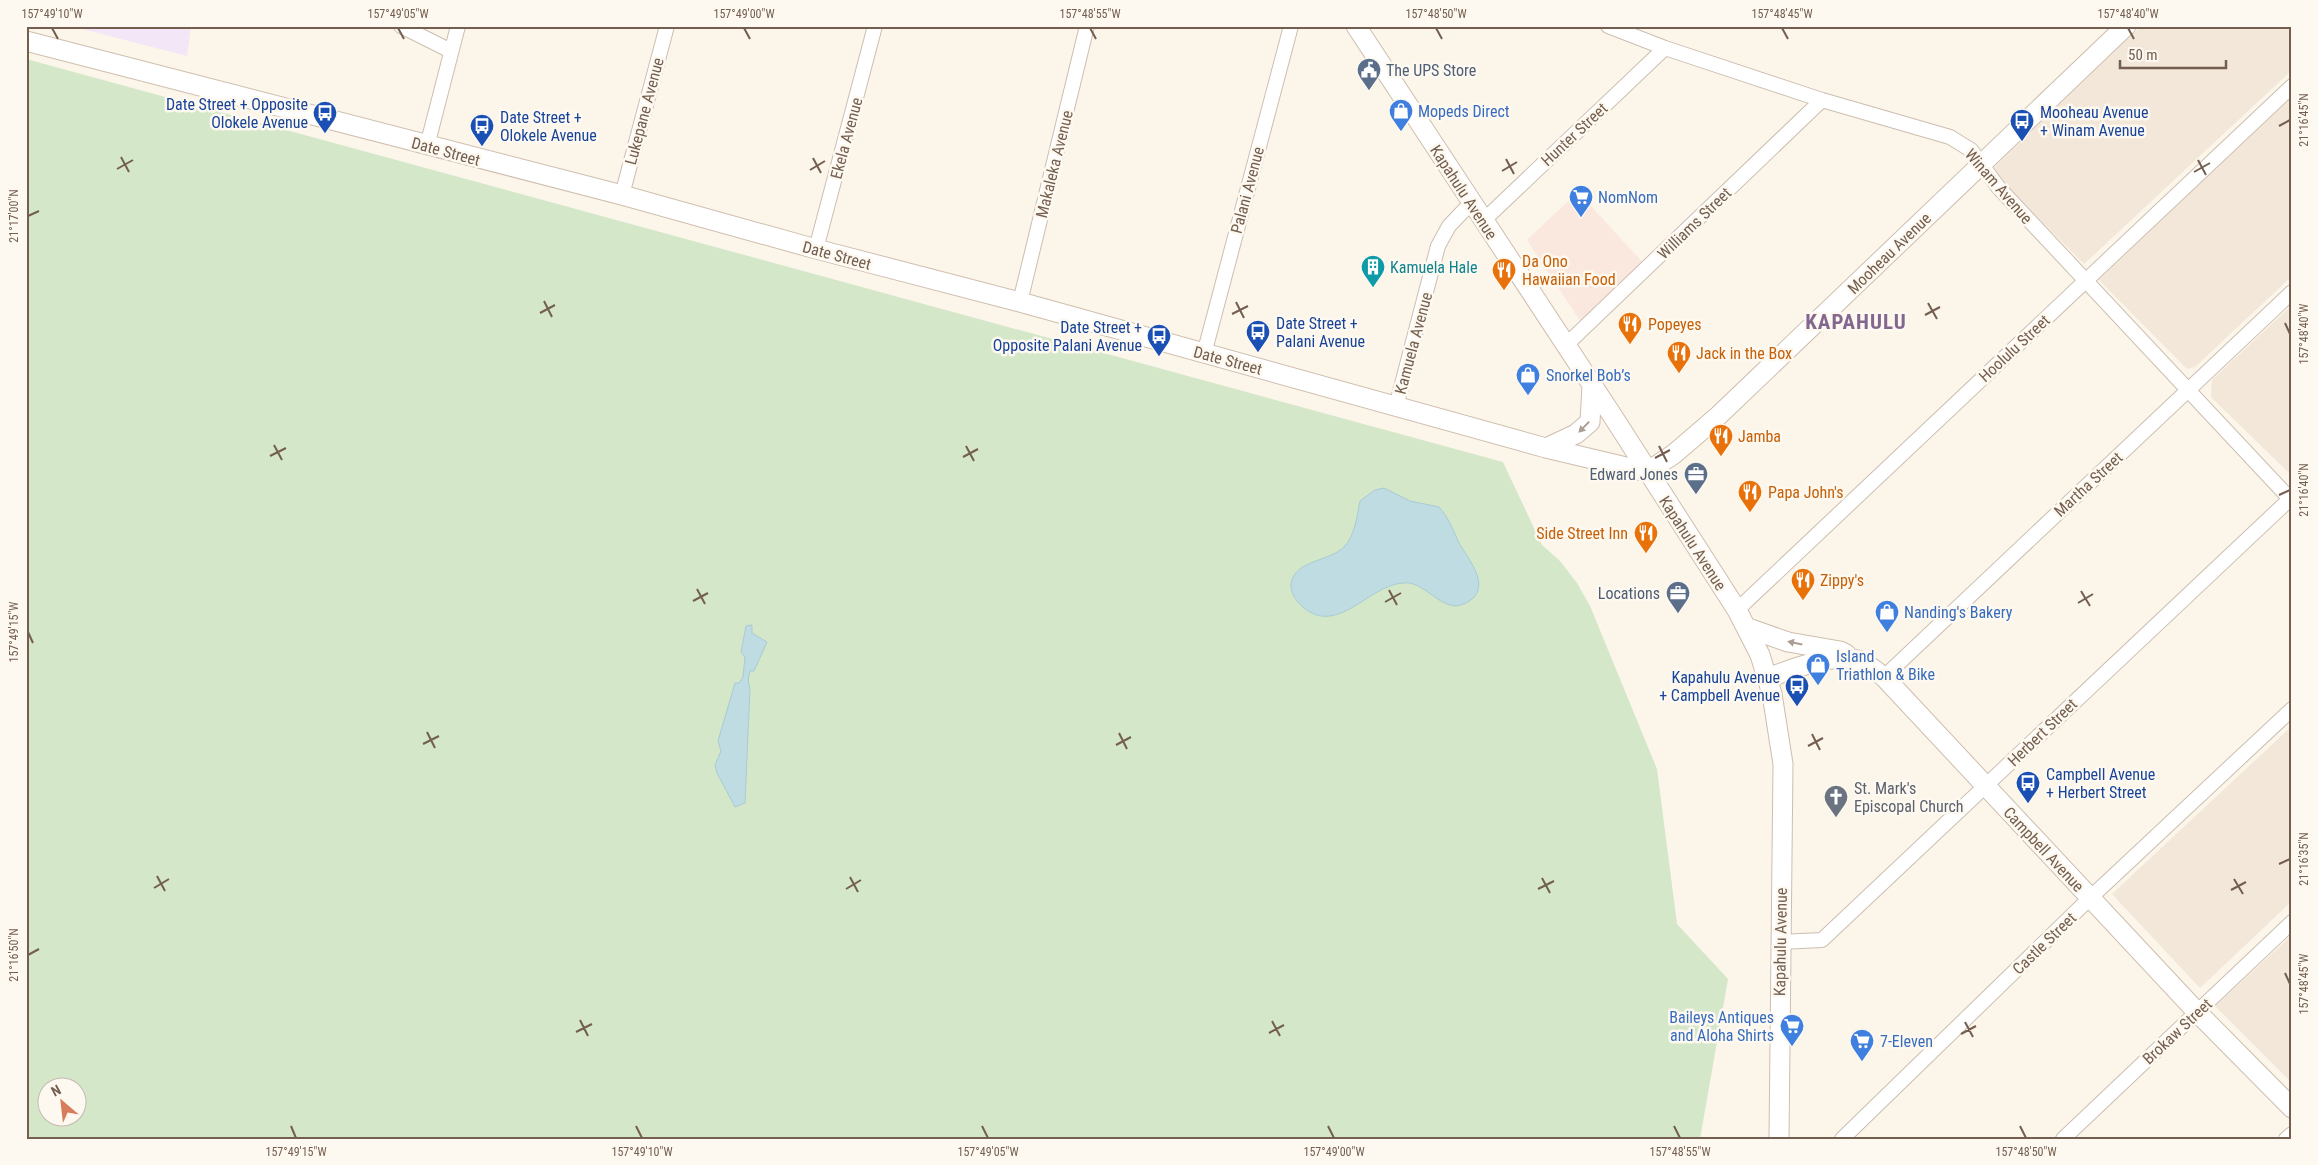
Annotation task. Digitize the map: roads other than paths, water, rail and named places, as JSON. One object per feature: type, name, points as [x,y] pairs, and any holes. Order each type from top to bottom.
[{"type":"street","points":[[401,26],[451,51]]},
{"type":"street","points":[[427,146],[458,26]]},
{"type":"street","name":"Lukepane Avenue","points":[[622,196],[666,26]]},
{"type":"street","name":"Ekela Avenue","points":[[816,249],[875,26]]},
{"type":"street","name":"Makaleka Avenue","points":[[1020,302],[1087,26]]},
{"type":"street","name":"Palani Avenue","points":[[1204,354],[1291,26]]},
{"type":"street","name":"Kapahulu Avenue","points":[[1356,26],[1566,345],[1737,610],[1748,628],[1768,678],[1782,764],[1779,1139]]},
{"type":"street","name":"Winam Avenue","points":[[1608,26],[1665,48],[1822,100],[1950,137],[1971,150],[1998,187],[2187,391],[2291,499]]},
{"type":"street","name":"Mooheau Avenue","points":[[1647,472],[1674,454],[1717,418],[2122,27]]},
{"type":"street","name":"Date Street","points":[[26,41],[622,196],[1020,302],[1546,448],[1647,472]]},
{"type":"street","name":"Hunter Street","points":[[1483,221],[1665,48]]},
{"type":"street","name":"Hoolulu Street","points":[[1737,610],[2292,86]]},
{"type":"street","name":"Williams Street","points":[[1566,345],[1822,100]]},
{"type":"street","name":"Kamuela Avenue","points":[[1396,407],[1438,246],[1449,226],[1471,203]]},
{"type":"street","name":"Martha Street","points":[[1884,677],[2292,292]]},
{"type":"street","points":[[1546,448],[1576,434],[1590,422],[1592,385]]},
{"type":"street","name":"Herbert Street","points":[[1780,942],[1822,940],[2291,499]]},
{"type":"street","name":"Campbell Avenue","points":[[1748,628],[1788,642],[1840,651],[1884,677],[2197,1012],[2292,1108]]},
{"type":"street","points":[[1768,678],[1798,666],[1821,661],[1858,660]]},
{"type":"street","name":"Castle Street","points":[[1842,1139],[2090,898],[2292,709]]},
{"type":"street","name":"Brokaw Street","points":[[2063,1139],[2292,922]]},
{"type":"street","points":[[2286,1139],[2292,1134]]},
{"type":"water","points":[[1384,488],[1410,501],[1439,507],[1476,573],[1479,581],[1475,596],[1466,603],[1452,606],[1416,585],[1403,583],[1390,586],[1341,613],[1328,616],[1316,615],[1296,600],[1291,585],[1293,577],[1305,566],[1330,556],[1344,547],[1353,532],[1360,501],[1375,490]]},
{"type":"water","points":[[752,625],[752,633],[767,642],[754,671],[750,671],[748,680],[750,689],[745,803],[735,807],[717,773],[715,765],[721,751],[718,741],[735,683],[739,683],[743,677],[745,657],[741,652],[746,626]]},
{"type":"place","name":"The UPS Store","points":[[1369,91]]},
{"type":"place","name":"Mopeds Direct","points":[[1401,132]]},
{"type":"place","name":"Date Street + Opposite Olokele Avenue","points":[[325,134]]},
{"type":"place","name":"Mooheau Avenue + Winam Avenue","points":[[2022,142]]},
{"type":"place","name":"Date Street + Olokele Avenue","points":[[482,147]]},
{"type":"place","name":"NomNom","points":[[1581,218]]},
{"type":"place","name":"Kamuela Hale","points":[[1373,288]]},
{"type":"place","name":"Da Ono Hawaiian Food","points":[[1504,291]]},
{"type":"place","name":"Popeyes","points":[[1630,345]]},
{"type":"place","name":"Date Street + Palani Avenue","points":[[1258,353]]},
{"type":"place","name":"Date Street + Opposite Palani Avenue","points":[[1159,357]]},
{"type":"place","name":"Jack in the Box","points":[[1679,374]]},
{"type":"place","name":"Snorkel Bob’s","points":[[1528,396]]},
{"type":"place","name":"Jamba","points":[[1721,457]]},
{"type":"place","name":"Edward Jones","points":[[1696,495]]},
{"type":"place","name":"Papa John's","points":[[1750,513]]},
{"type":"place","name":"Side Street Inn","points":[[1646,554]]},
{"type":"place","name":"Zippy's","points":[[1803,601]]},
{"type":"place","name":"Locations","points":[[1678,614]]},
{"type":"place","name":"Nanding's Bakery","points":[[1887,633]]},
{"type":"place","name":"Island Triathlon & Bike","points":[[1818,686]]},
{"type":"place","name":"Kapahulu Avenue + Campbell Avenue","points":[[1797,707]]},
{"type":"place","name":"Campbell Avenue + Herbert Street","points":[[2028,804]]},
{"type":"place","name":"St. Mark's Episcopal Church","points":[[1836,818]]},
{"type":"place","name":"Baileys Antiques and Aloha Shirts","points":[[1792,1047]]},
{"type":"place","name":"7-Eleven","points":[[1862,1062]]},
{"type":"district","name":"KAPAHULU","points":[[1856,322]]}]
